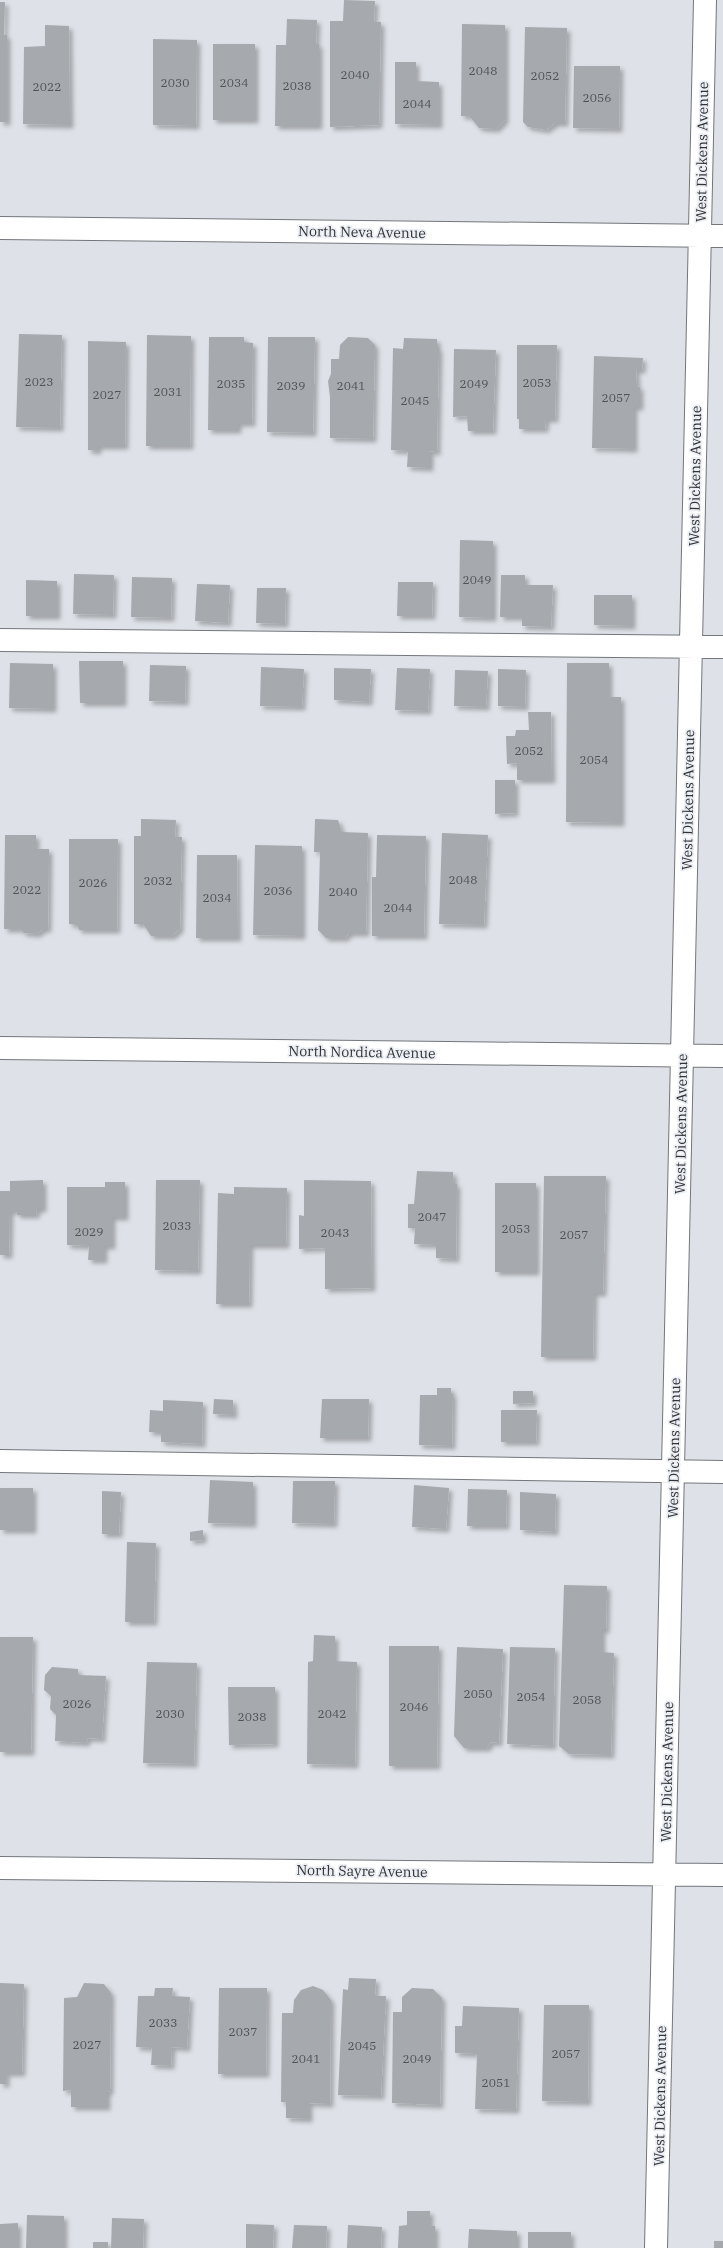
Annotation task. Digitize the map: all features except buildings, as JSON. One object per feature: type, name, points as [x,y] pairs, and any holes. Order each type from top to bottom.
[{"type":"street","name":"West Dickens Avenue","points":[[656,2248],[705,0]]},
{"type":"street","name":"North Neva Avenue","points":[[0,228],[723,236]]},
{"type":"street","points":[[0,640],[723,647]]},
{"type":"street","name":"North Nordica Avenue","points":[[0,1048],[723,1056]]},
{"type":"street","points":[[0,1461],[723,1472]]},
{"type":"street","name":"North Sayre Avenue","points":[[0,1868],[723,1875]]}]
